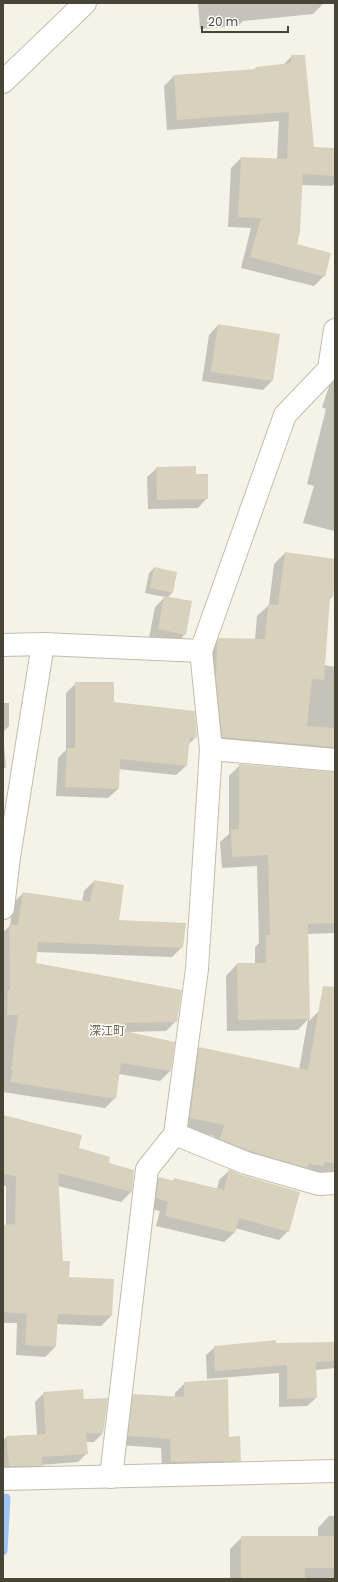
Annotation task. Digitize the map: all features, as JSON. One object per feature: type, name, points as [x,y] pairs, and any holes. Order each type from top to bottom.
[{"type":"street","points":[[3,82],[85,3]]},
{"type":"street","points":[[111,1477],[147,1169],[175,1134],[197,969],[211,749],[201,652],[285,415],[329,369],[335,330]]},
{"type":"street","points":[[3,644],[43,644],[201,652]]},
{"type":"street","points":[[3,908],[9,857],[43,644]]},
{"type":"street","points":[[211,749],[335,760]]},
{"type":"street","points":[[175,1134],[246,1163],[319,1184],[335,1183]]},
{"type":"street","points":[[3,1479],[335,1470]]},
{"type":"building","points":[[291,55],[305,55],[314,147],[335,148],[335,176],[303,174],[300,232],[297,244],[331,253],[325,277],[250,257],[261,218],[238,217],[241,157],[287,159],[289,112],[177,120],[174,75],[256,69],[256,67],[291,63]]},
{"type":"building","points":[[218,324],[280,334],[273,381],[211,372]]},
{"type":"building","points":[[196,466],[196,474],[208,474],[208,499],[157,500],[156,467]]},
{"type":"building","points":[[285,552],[335,559],[335,581],[333,597],[330,597],[324,680],[312,679],[307,726],[335,728],[335,747],[222,737],[216,678],[217,643],[219,638],[265,639],[268,604],[278,605]]},
{"type":"building","points":[[154,567],[177,572],[173,593],[150,588]]},
{"type":"building","points":[[164,596],[192,601],[186,635],[158,629]]},
{"type":"building","points":[[75,682],[114,682],[114,702],[195,711],[197,738],[190,737],[187,766],[120,759],[119,789],[65,787],[67,748],[75,748]]},
{"type":"building","points":[[239,764],[335,772],[335,923],[308,924],[310,1019],[238,1020],[237,963],[266,963],[266,935],[270,935],[268,855],[232,857],[231,830],[239,829]]},
{"type":"building","points":[[94,880],[124,885],[119,920],[186,923],[183,948],[38,942],[36,963],[182,990],[177,1022],[125,1023],[124,1031],[175,1042],[171,1071],[121,1063],[116,1099],[10,1082],[13,1071],[11,1070],[18,1015],[7,1015],[8,990],[10,990],[9,925],[18,925],[23,892],[90,902]]},
{"type":"building","points":[[323,986],[335,987],[335,1163],[324,1162],[324,1166],[308,1164],[307,1168],[250,1151],[220,1139],[224,1125],[190,1118],[199,1047],[308,1070]]},
{"type":"building","points":[[3,1115],[82,1135],[79,1148],[110,1157],[109,1163],[134,1170],[132,1192],[58,1173],[63,1261],[70,1261],[69,1277],[114,1279],[112,1316],[58,1314],[56,1347],[25,1345],[27,1314],[3,1312],[3,1225],[15,1224],[16,1176],[3,1174]]},
{"type":"building","points":[[229,1169],[242,1175],[300,1192],[289,1232],[239,1218],[235,1233],[165,1216],[168,1202],[156,1198],[159,1177],[174,1181],[174,1178],[224,1190]]},
{"type":"building","points":[[276,1340],[276,1343],[335,1342],[335,1361],[316,1362],[317,1398],[287,1399],[287,1365],[215,1371],[214,1346]]},
{"type":"building","points":[[228,1379],[229,1437],[240,1436],[241,1461],[171,1462],[170,1439],[128,1436],[133,1394],[184,1397],[184,1382]]},
{"type":"building","points":[[83,1389],[84,1399],[108,1398],[103,1434],[86,1433],[88,1454],[42,1457],[42,1466],[9,1466],[6,1436],[46,1434],[43,1392]]},
{"type":"building","points":[[241,1536],[335,1536],[335,1568],[305,1568],[305,1579],[241,1579]]},
{"type":"waterway","points":[[3,1551],[6,1498]]},
{"type":"district","name":"深江町","points":[[107,1030]]}]
